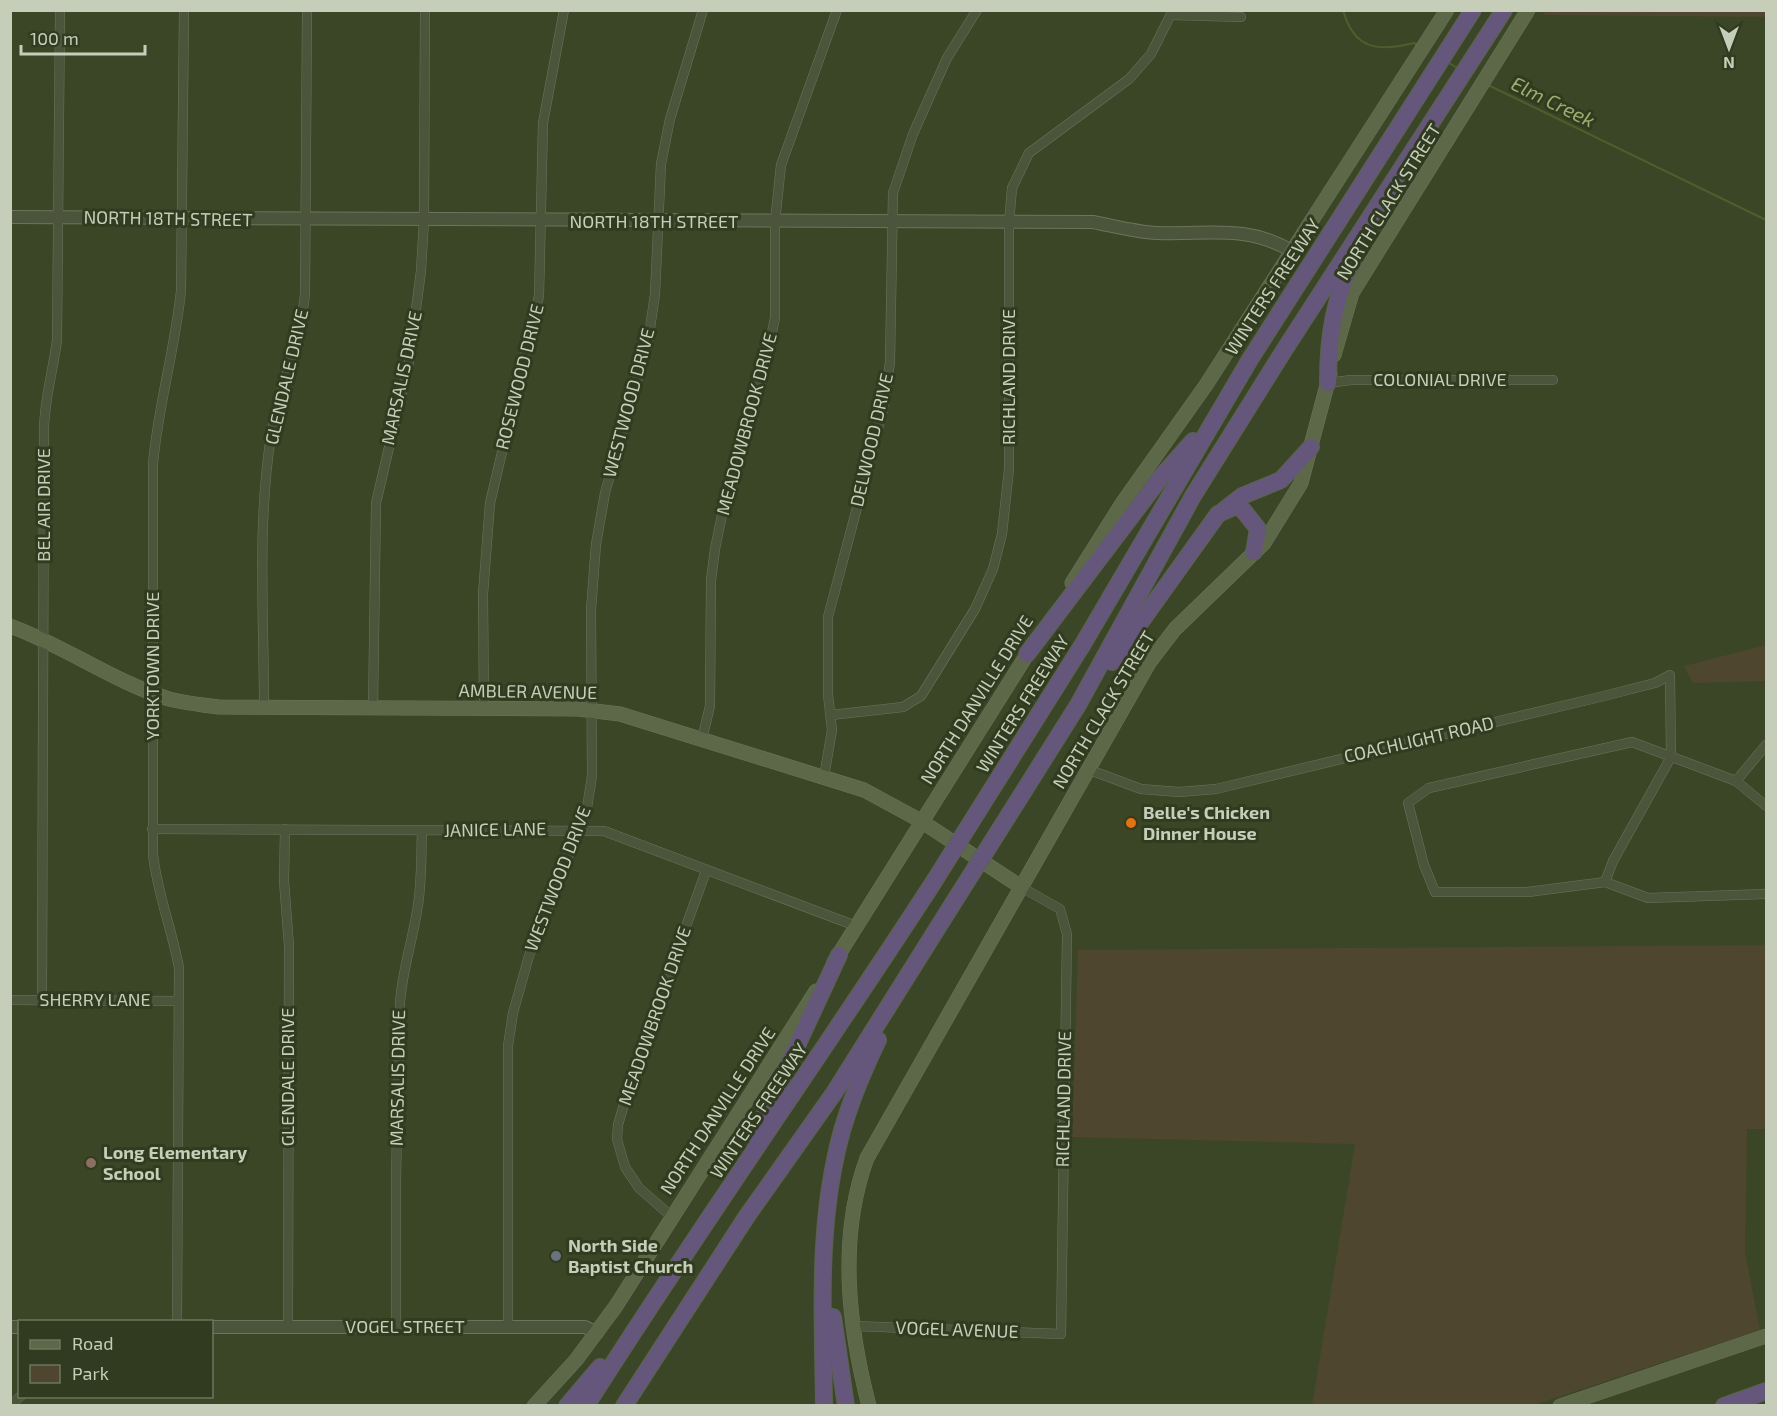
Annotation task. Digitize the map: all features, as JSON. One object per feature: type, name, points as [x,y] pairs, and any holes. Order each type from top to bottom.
[{"type":"highway","name":"WINTERS FREEWAY","points":[[586,1406],[641,1318],[836,1033],[933,883],[1083,644],[1218,414],[1473,10]]},
{"type":"highway","points":[[624,1406],[747,1215],[834,1093],[920,958],[1078,705],[1194,496],[1283,352],[1504,10]]},
{"type":"highway","points":[[1328,383],[1328,339],[1337,301],[1377,207]]},
{"type":"highway","points":[[1027,654],[1161,477],[1218,414]]},
{"type":"highway","points":[[1078,705],[1202,539],[1218,514],[1242,496],[1281,480],[1311,447]]},
{"type":"highway","points":[[1218,514],[1236,507],[1248,514],[1258,529],[1254,552]]},
{"type":"highway","points":[[724,1197],[758,1130],[839,954]]},
{"type":"highway","points":[[824,1406],[823,1296],[827,1219],[835,1160],[847,1115],[862,1074],[920,958]]},
{"type":"highway","points":[[827,1219],[831,1304],[846,1406]]},
{"type":"highway","points":[[567,1406],[641,1318]]},
{"type":"highway","points":[[1724,1406],[1767,1391]]},
{"type":"main road","name":"NORTH DANVILLE DRIVE","points":[[534,1406],[561,1379],[597,1333],[1123,502],[1206,385],[1447,10]]},
{"type":"main road","name":"NORTH CLACK STREET","points":[[868,1406],[854,1326],[849,1237],[856,1187],[867,1158],[1149,663],[1169,638],[1264,543],[1301,483],[1352,293],[1528,10]]},
{"type":"main road","name":"AMBLER AVENUE","points":[[10,626],[44,639],[153,692],[190,703],[219,707],[592,710],[620,714],[864,790],[921,820],[1021,887]]},
{"type":"main road","points":[[1560,1406],[1767,1336]]},
{"type":"street","name":"BEL AIR DRIVE","points":[[42,1000],[44,428],[45,395],[54,367],[57,340],[60,10]]},
{"type":"street","name":"YORKTOWN DRIVE","points":[[177,1320],[179,968],[172,931],[155,874],[152,829],[153,464],[156,434],[177,323],[182,219],[184,10]]},
{"type":"street","name":"GLENDALE DRIVE","points":[[264,707],[264,514],[267,469],[272,433],[302,325],[306,220],[307,10]]},
{"type":"street","name":"MARSALIS DRIVE","points":[[373,709],[376,503],[409,362],[418,300],[424,220],[425,10]]},
{"type":"street","name":"ROSEWOOD DRIVE","points":[[484,708],[483,594],[490,503],[536,320],[539,296],[543,123],[564,10]]},
{"type":"street","name":"WESTWOOD DRIVE","points":[[508,1327],[508,1046],[513,1013],[529,956],[587,808],[592,776],[591,610],[596,544],[605,493],[648,342],[655,294],[661,164],[670,119],[703,10]]},
{"type":"street","name":"MEADOWBROOK DRIVE","points":[[702,739],[710,706],[711,580],[715,549],[722,515],[763,375],[775,318],[775,222],[781,165],[837,10]]},
{"type":"street","name":"DELWOOD DRIVE","points":[[824,777],[830,748],[831,715],[828,617],[834,585],[884,406],[892,330],[892,222],[897,177],[913,134],[947,58],[977,10]]},
{"type":"street","points":[[1172,13],[1241,16]]},
{"type":"street","name":"RICHLAND DRIVE","points":[[831,715],[903,707],[921,696],[975,609],[993,569],[1004,523],[1009,469],[1009,223],[1012,188],[1029,153],[1129,79],[1151,54],[1172,13]]},
{"type":"street","name":"NORTH 18TH STREET","points":[[10,217],[540,222],[1093,222],[1156,233],[1251,233],[1270,239],[1292,251]]},
{"type":"street","name":"COLONIAL DRIVE","points":[[1328,383],[1351,380],[1553,380]]},
{"type":"street","name":"COACHLIGHT ROAD","points":[[1087,769],[1141,789],[1179,792],[1216,789],[1600,697],[1655,683],[1670,675],[1671,757]]},
{"type":"street","points":[[1767,806],[1736,781],[1632,742],[1429,788],[1408,803],[1424,865],[1435,892],[1528,892],[1605,882],[1648,898],[1767,894]]},
{"type":"street","points":[[1736,781],[1767,745]]},
{"type":"street","points":[[1605,882],[1613,861],[1671,757]]},
{"type":"street","name":"JANICE LANE","points":[[152,829],[422,831],[580,829],[617,834],[706,871],[856,926]]},
{"type":"street","name":"GLENDALE DRIVE","points":[[285,829],[284,881],[289,946],[288,1326]]},
{"type":"street","name":"MARSALIS DRIVE","points":[[396,1328],[396,1178],[400,1003],[402,977],[411,946],[418,907],[422,831]]},
{"type":"street","name":"MEADOWBROOK DRIVE","points":[[671,1216],[639,1188],[625,1167],[617,1139],[618,1125],[634,1070],[706,871]]},
{"type":"street","name":"RICHLAND DRIVE","points":[[1021,887],[1060,909],[1067,934],[1061,1334]]},
{"type":"street","name":"SHERRY LANE","points":[[10,1000],[179,1001]]},
{"type":"street","name":"VOGEL AVENUE","points":[[854,1326],[1061,1334]]},
{"type":"street","name":"VOGEL STREET","points":[[213,1327],[585,1327],[597,1333]]},
{"type":"green space","points":[[1766,10],[1766,17],[1543,15],[1546,11]]},
{"type":"green space","points":[[1766,645],[1766,681],[1693,683],[1684,666]]},
{"type":"green space","points":[[1766,945],[1766,1129],[1747,1129],[1745,1252],[1760,1330],[1534,1405],[1312,1405],[1355,1144],[1072,1137],[1078,950]]},
{"type":"waterway","name":"Elm Creek","points":[[1343,10],[1354,33],[1369,45],[1379,47],[1414,43],[1418,45]]},
{"type":"waterway","name":"Elm Creek","points":[[1449,63],[1459,69]]},
{"type":"waterway","name":"Elm Creek","points":[[1488,85],[1766,220]]},
{"type":"place","name":"Belle's Chicken Dinner House","points":[[1131,823]]},
{"type":"place","name":"Long Elementary School","points":[[91,1163]]},
{"type":"place","name":"North Side Baptist Church","points":[[556,1256]]}]
